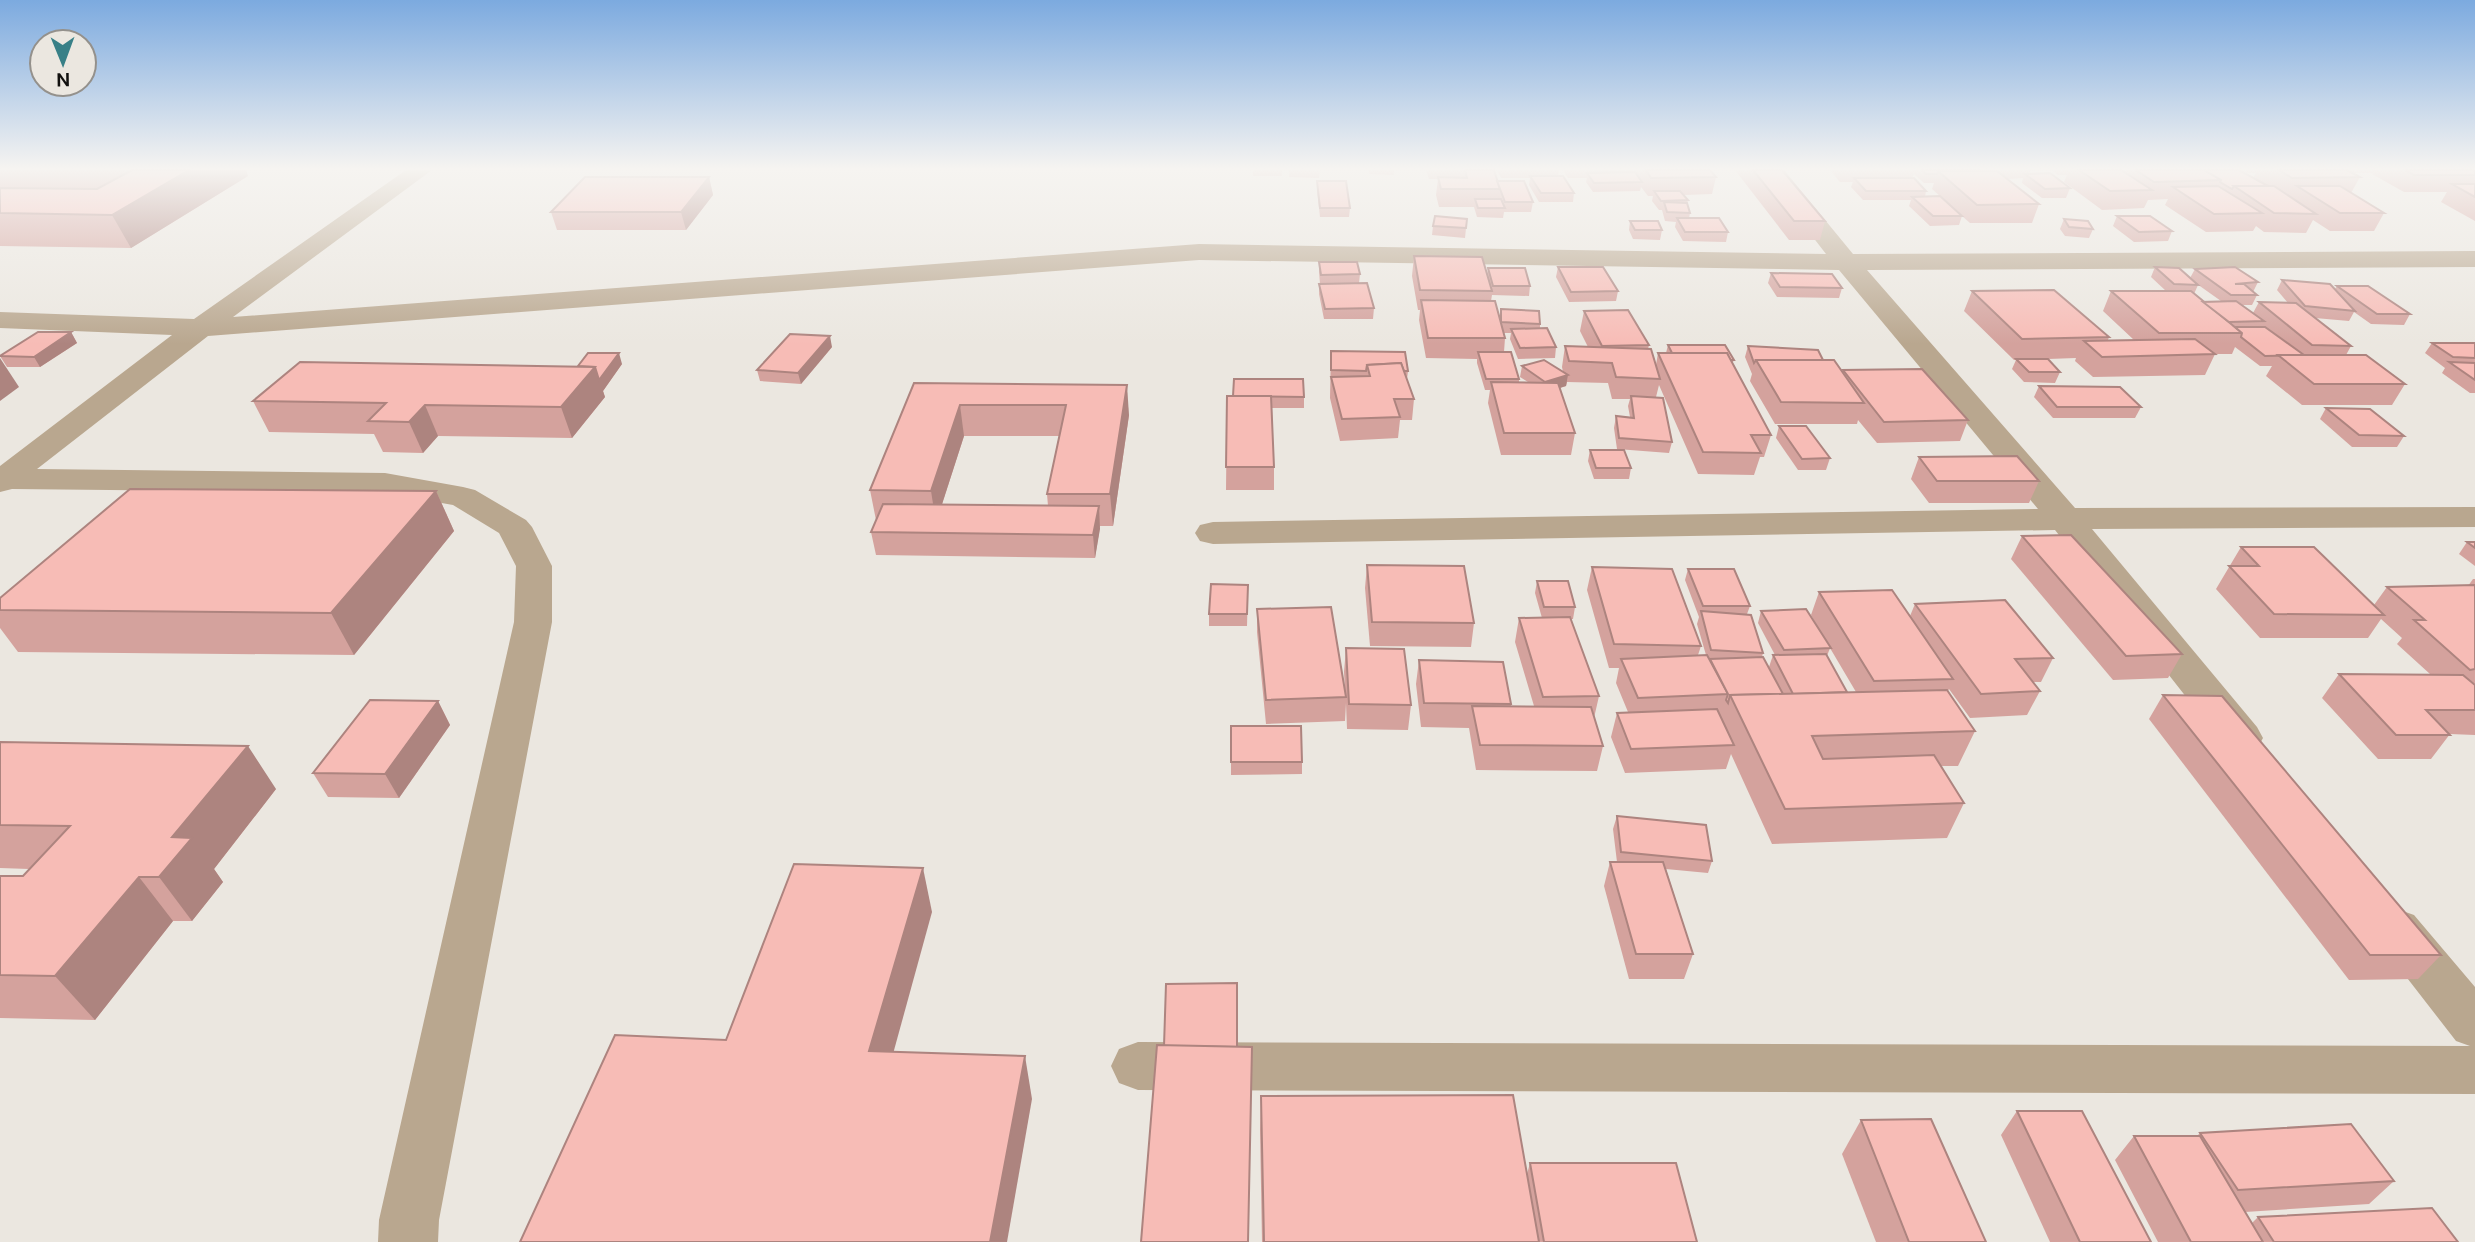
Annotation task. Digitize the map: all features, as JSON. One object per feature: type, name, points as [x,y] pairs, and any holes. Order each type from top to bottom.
[{"type":"street","points":[[1,480],[200,328],[340,228]]},
{"type":"street","points":[[1819,228],[2066,519],[2266,766]]},
{"type":"street","points":[[0,320],[200,328],[1096,258],[1241,252],[1846,262],[2475,259]]},
{"type":"street","points":[[1,480],[385,482],[463,497],[514,527],[534,566],[533,622],[409,1220],[408,1242]]},
{"type":"street","points":[[1213,533],[2066,519],[2475,517]]},
{"type":"street","points":[[2379,906],[2475,1025]]},
{"type":"street","points":[[1138,1066],[2475,1070]]},
{"type":"building","points":[[1634,228],[1662,230],[1635,230]]},
{"type":"building","points":[[1683,228],[1725,228],[1728,232],[1685,232]]},
{"type":"building","points":[[2133,228],[2168,228],[2172,231],[2139,232]]},
{"type":"building","points":[[1414,256],[1482,257],[1492,291],[1420,290]]},
{"type":"building","points":[[1319,262],[1357,262],[1360,274],[1321,275]]},
{"type":"building","points":[[1558,267],[1603,267],[1618,291],[1571,292]]},
{"type":"building","points":[[2155,267],[2179,268],[2198,285],[2174,284]]},
{"type":"building","points":[[2235,267],[2258,282],[2235,284],[2244,284],[2257,295],[2231,295],[2195,269]]},
{"type":"building","points":[[1488,268],[1525,268],[1530,286],[1493,286]]},
{"type":"building","points":[[1771,273],[1832,274],[1842,288],[1780,287]]},
{"type":"building","points":[[2282,280],[2330,284],[2355,311],[2305,306]]},
{"type":"building","points":[[1367,283],[1374,308],[1325,309],[1319,284]]},
{"type":"building","points":[[2337,286],[2368,286],[2410,314],[2377,314]]},
{"type":"building","points":[[2054,290],[2109,337],[2022,339],[1972,291]]},
{"type":"building","points":[[2111,291],[2191,291],[2242,333],[2159,333]]},
{"type":"building","points":[[1421,300],[1495,301],[1505,338],[1428,338]]},
{"type":"building","points":[[2236,301],[2264,321],[2229,322],[2203,302]]},
{"type":"building","points":[[2259,302],[2296,303],[2351,346],[2312,345]]},
{"type":"building","points":[[1501,309],[1539,311],[1540,324],[1501,322]]},
{"type":"building","points":[[1628,310],[1649,345],[1602,346],[1584,311]]},
{"type":"building","points":[[2235,327],[2265,327],[2304,355],[2265,356],[2241,337],[2242,333]]},
{"type":"building","points":[[1547,328],[1556,347],[1520,348],[1511,329]]},
{"type":"building","points":[[38,332],[71,332],[34,357],[0,356]]},
{"type":"building","points":[[790,334],[830,336],[798,373],[757,370]]},
{"type":"building","points":[[2195,339],[2215,354],[2102,357],[2084,341]]},
{"type":"building","points":[[2432,343],[2475,343],[2475,358],[2453,357]]},
{"type":"building","points":[[1668,345],[1725,345],[1734,360],[1730,360],[1727,353],[1672,353]]},
{"type":"building","points":[[1565,346],[1651,349],[1660,379],[1616,377],[1612,363],[1569,361]]},
{"type":"building","points":[[1748,346],[1818,350],[1823,360],[1756,360],[1754,363]]},
{"type":"building","points":[[1331,351],[1405,352],[1408,371],[1404,371],[1401,363],[1367,365],[1366,371],[1331,370]]},
{"type":"building","points":[[1478,352],[1511,352],[1519,379],[1486,379]]},
{"type":"building","points":[[588,353],[619,353],[599,380],[595,367],[578,366]]},
{"type":"building","points":[[1658,353],[1727,353],[1771,435],[1751,435],[1761,453],[1703,452]]},
{"type":"building","points":[[2278,355],[2366,355],[2405,384],[2314,384]]},
{"type":"building","points":[[2016,359],[2048,359],[2060,372],[2029,372]]},
{"type":"building","points":[[1544,360],[1568,375],[1545,382],[1522,366]]},
{"type":"building","points":[[1756,360],[1834,360],[1864,403],[1781,402]]},
{"type":"building","points":[[300,362],[595,367],[561,407],[425,405],[409,422],[368,421],[386,403],[253,401]]},
{"type":"building","points":[[2449,362],[2475,363],[2475,380]]},
{"type":"building","points":[[1401,363],[1414,399],[1394,399],[1400,417],[1342,419],[1331,377],[1370,376],[1367,365]]},
{"type":"building","points":[[1922,369],[1968,420],[1884,422],[1843,370]]},
{"type":"building","points":[[1234,379],[1303,379],[1304,397],[1233,396]]},
{"type":"building","points":[[1491,382],[1558,383],[1575,433],[1504,433]]},
{"type":"building","points":[[914,383],[1127,385],[1110,494],[1047,494],[1066,405],[960,405],[931,491],[870,490]]},
{"type":"building","points":[[2039,386],[2120,387],[2141,407],[2057,407]]},
{"type":"building","points":[[1227,396],[1271,396],[1274,467],[1226,467]]},
{"type":"building","points":[[1631,396],[1663,398],[1672,442],[1619,438],[1616,416],[1634,418]]},
{"type":"building","points":[[2326,408],[2370,409],[2404,436],[2359,435]]},
{"type":"building","points":[[1779,426],[1806,426],[1830,458],[1802,459]]},
{"type":"building","points":[[1590,450],[1624,450],[1631,468],[1596,468]]},
{"type":"building","points":[[2017,456],[2039,481],[1937,481],[1919,457]]},
{"type":"building","points":[[130,489],[436,491],[331,613],[0,610],[0,598]]},
{"type":"building","points":[[883,504],[1099,506],[1093,535],[871,532]]},
{"type":"building","points":[[2071,535],[2182,654],[2126,656],[2022,536]]},
{"type":"building","points":[[2241,547],[2314,547],[2384,615],[2274,614],[2229,566],[2259,566]]},
{"type":"building","points":[[1367,565],[1464,566],[1474,623],[1372,622]]},
{"type":"building","points":[[1592,567],[1672,569],[1701,646],[1614,644]]},
{"type":"building","points":[[1688,569],[1734,569],[1750,606],[1703,606]]},
{"type":"building","points":[[1537,581],[1568,581],[1575,607],[1544,607]]},
{"type":"building","points":[[1211,584],[1248,585],[1247,614],[1209,614]]},
{"type":"building","points":[[2475,585],[2475,669],[2470,670],[2414,620],[2425,620],[2387,587]]},
{"type":"building","points":[[1892,590],[1953,679],[1874,681],[1819,592]]},
{"type":"building","points":[[2005,600],[2053,658],[2015,659],[2040,691],[1981,694],[1915,604]]},
{"type":"building","points":[[1331,607],[1346,697],[1266,700],[1257,609]]},
{"type":"building","points":[[1806,609],[1831,648],[1784,650],[1761,611]]},
{"type":"building","points":[[1701,611],[1751,615],[1763,653],[1711,650]]},
{"type":"building","points":[[1570,617],[1599,696],[1543,697],[1519,618]]},
{"type":"building","points":[[1346,648],[1404,649],[1411,705],[1349,704]]},
{"type":"building","points":[[1826,654],[1847,692],[1793,694],[1773,655]]},
{"type":"building","points":[[1707,655],[1728,694],[1638,698],[1621,659]]},
{"type":"building","points":[[1763,657],[1783,694],[1730,695],[1728,703],[1728,694],[1710,659]]},
{"type":"building","points":[[1419,660],[1503,662],[1511,704],[1424,703]]},
{"type":"building","points":[[2339,674],[2463,675],[2475,685],[2475,710],[2426,710],[2450,735],[2396,735]]},
{"type":"building","points":[[1947,690],[1975,731],[1812,736],[1823,759],[1934,755],[1964,803],[1785,809],[1730,695]]},
{"type":"building","points":[[2163,695],[2222,696],[2441,955],[2370,955]]},
{"type":"building","points":[[370,700],[438,701],[385,774],[313,773]]},
{"type":"building","points":[[1472,706],[1591,707],[1603,746],[1480,745]]},
{"type":"building","points":[[1717,709],[1734,745],[1631,749],[1617,713]]},
{"type":"building","points":[[1231,726],[1301,726],[1302,762],[1231,762]]},
{"type":"building","points":[[0,742],[248,746],[172,837],[192,838],[159,877],[139,877],[55,976],[0,975],[0,876],[23,876],[70,826],[0,825]]},
{"type":"building","points":[[1617,816],[1706,825],[1712,861],[1621,852]]},
{"type":"building","points":[[1610,862],[1663,862],[1693,954],[1636,954]]},
{"type":"building","points":[[794,864],[923,868],[869,1051],[1025,1056],[990,1242],[520,1242],[615,1035],[726,1040]]},
{"type":"building","points":[[1237,983],[1237,1047],[1164,1046],[1166,984]]},
{"type":"building","points":[[1157,1045],[1252,1047],[1248,1242],[1141,1242]]},
{"type":"building","points":[[1513,1095],[1539,1242],[1264,1242],[1261,1096]]},
{"type":"building","points":[[2017,1111],[2082,1111],[2151,1242],[2080,1242]]},
{"type":"building","points":[[1931,1119],[1986,1242],[1909,1242],[1861,1120]]},
{"type":"building","points":[[2351,1124],[2394,1181],[2238,1190],[2200,1133]]},
{"type":"building","points":[[2134,1136],[2200,1136],[2263,1242],[2191,1242]]},
{"type":"building","points":[[1530,1163],[1676,1163],[1697,1242],[1544,1242]]},
{"type":"building","points":[[2432,1208],[2458,1242],[2274,1242],[2258,1217]]}]
